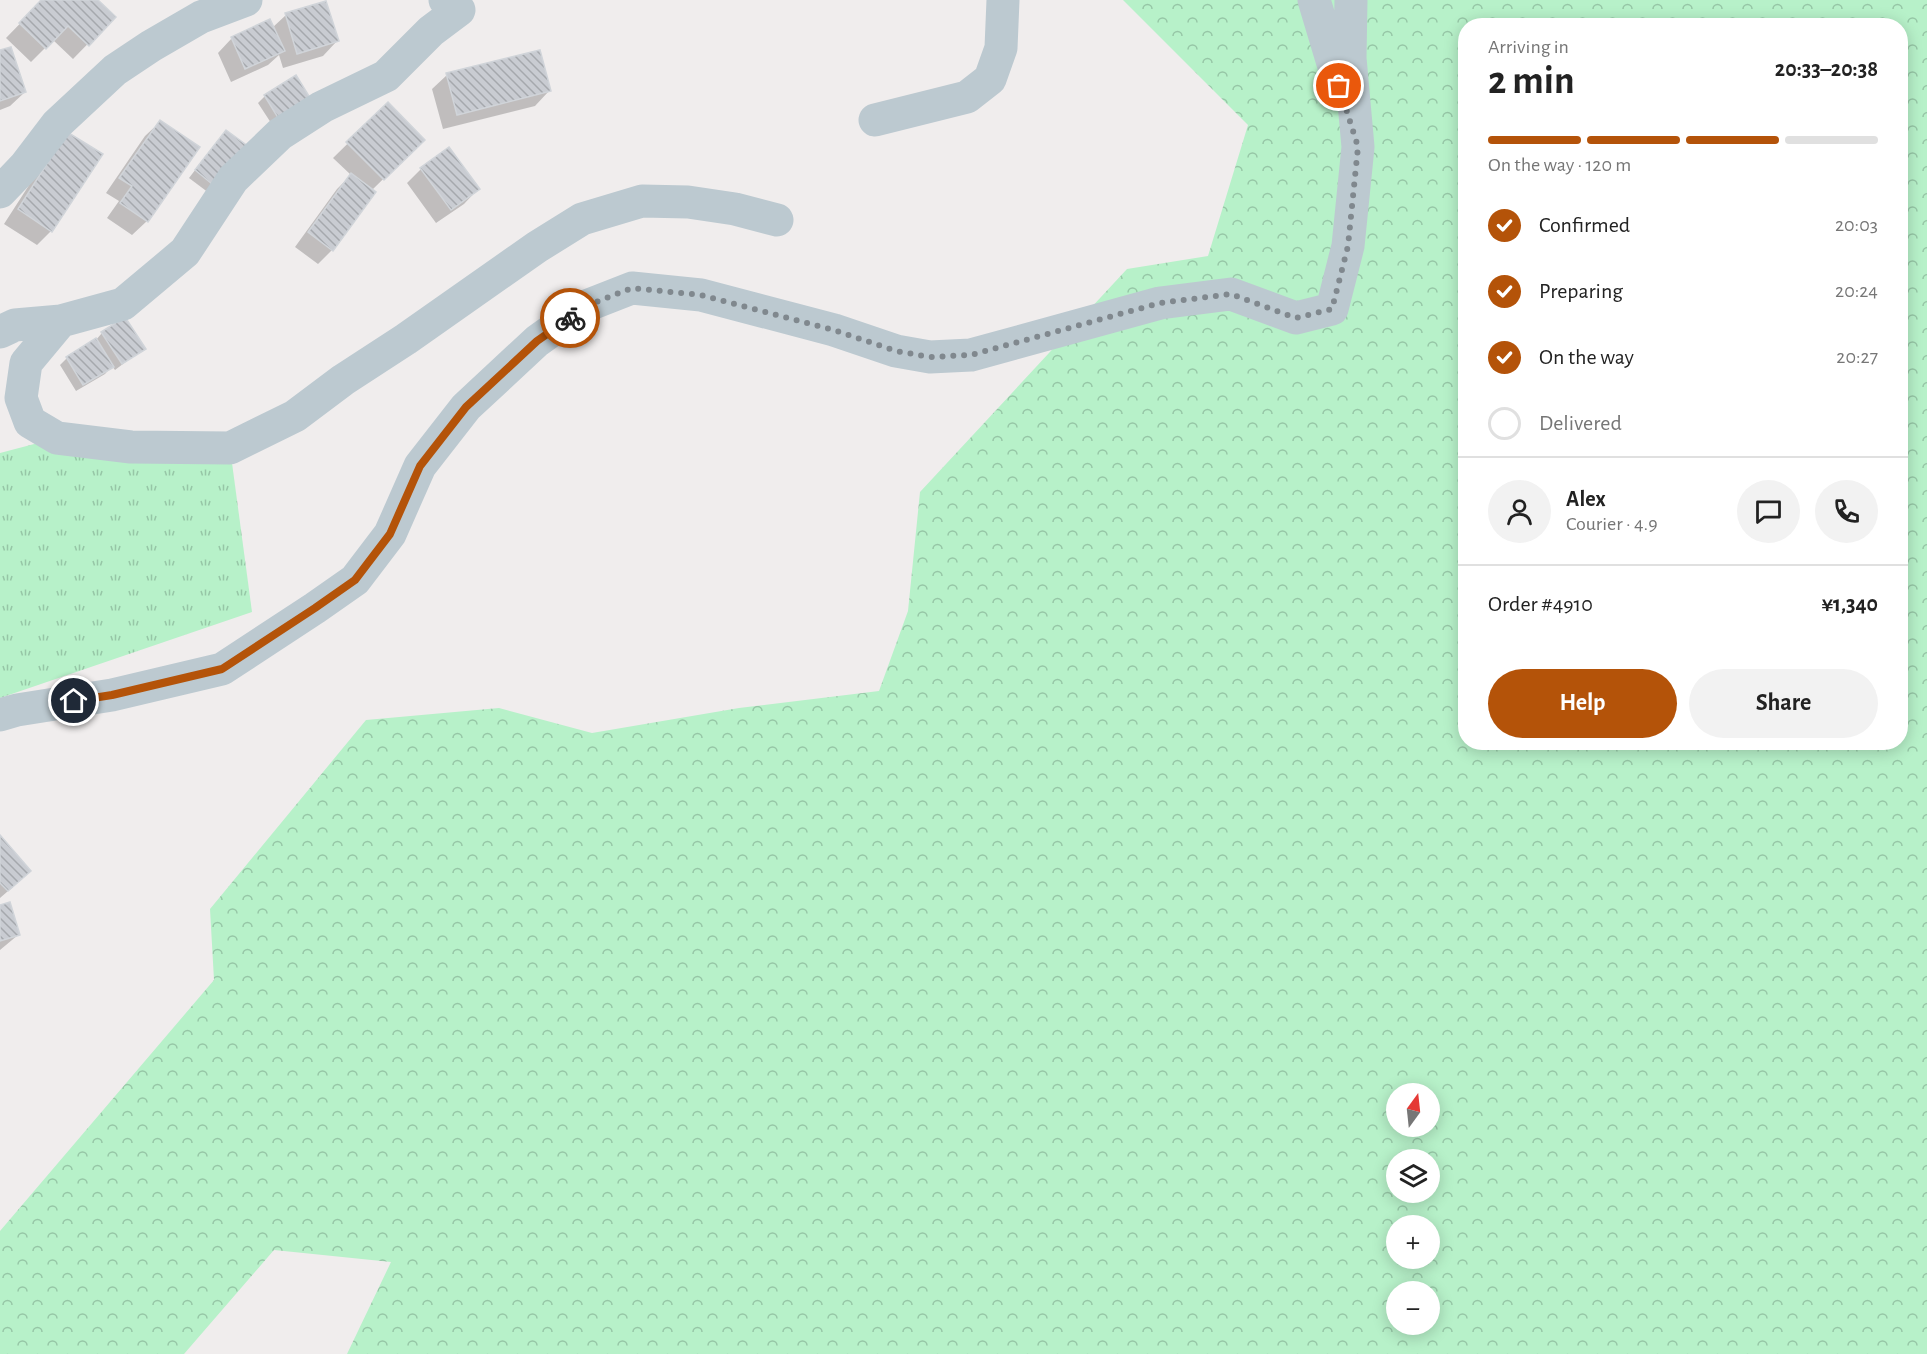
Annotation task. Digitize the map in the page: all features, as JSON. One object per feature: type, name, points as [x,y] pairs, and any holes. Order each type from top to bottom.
[{"type":"street","points":[[0,192],[25,166],[57,124],[115,70],[201,17],[246,0]]},
{"type":"street","points":[[0,332],[15,325],[61,321],[123,304],[185,252],[217,203],[241,172],[280,134],[322,107],[386,76],[431,31],[459,10],[445,0]]},
{"type":"street","points":[[875,120],[967,97],[990,79],[1001,48],[1003,0]]},
{"type":"street","points":[[1314,0],[1358,147]]},
{"type":"street","points":[[0,715],[112,695],[222,669],[315,608],[355,580],[390,534],[420,466],[466,407],[537,341],[586,306],[632,288],[701,295],[834,330],[896,351],[930,357],[971,355],[1160,303],[1231,294],[1296,318],[1332,309],[1348,246],[1358,147],[1350,58],[1351,0]]},
{"type":"street","points":[[61,321],[26,363],[21,398],[30,422],[57,438],[131,447],[230,448],[295,416],[343,380],[406,339],[537,247],[582,219],[642,201],[688,202],[735,209],[777,220]]},
{"type":"green space","points":[[1123,0],[1927,0],[1927,1354],[347,1354],[391,1262],[274,1250],[184,1354],[0,1354],[0,1231],[214,980],[210,909],[366,720],[499,708],[592,733],[739,708],[879,691],[908,611],[920,492],[1127,269],[1208,256],[1248,125]]},
{"type":"green space","points":[[57,438],[230,448],[252,612],[0,698],[0,453]]},
{"type":"building","points":[[41,0],[98,0],[116,17],[89,46],[68,26],[46,49],[19,23]]},
{"type":"building","points":[[326,1],[339,41],[297,54],[285,13]]},
{"type":"building","points":[[270,19],[285,51],[245,69],[231,37]]},
{"type":"building","points":[[11,47],[26,92],[0,101],[0,50]]},
{"type":"building","points":[[540,50],[551,91],[457,115],[446,73]]},
{"type":"building","points":[[296,75],[312,101],[280,121],[264,95]]},
{"type":"building","points":[[388,102],[425,140],[384,180],[346,142]]},
{"type":"building","points":[[160,120],[200,147],[148,222],[120,203],[132,186],[119,178]]},
{"type":"building","points":[[226,130],[249,147],[217,188],[195,170]]},
{"type":"building","points":[[67,132],[103,154],[52,232],[18,209]]},
{"type":"building","points":[[449,147],[480,189],[451,210],[420,168]]},
{"type":"building","points":[[351,173],[376,192],[333,251],[308,232]]},
{"type":"building","points":[[125,317],[146,349],[122,364],[101,332]]},
{"type":"building","points":[[96,338],[114,367],[83,385],[66,357]]},
{"type":"building","points":[[0,835],[31,871],[8,891],[0,883]]},
{"type":"building","points":[[10,902],[20,935],[0,941],[0,905]]},
{"type":"way so far","points":[[570,318],[586,306],[632,288],[701,295],[834,330],[896,351],[930,357],[971,355],[1160,303],[1231,294],[1296,318],[1332,309],[1348,246],[1358,147],[1339,86]]},
{"type":"route","points":[[74,701],[112,695],[222,669],[355,580],[390,534],[420,466],[466,407],[537,341],[570,318]]}]
